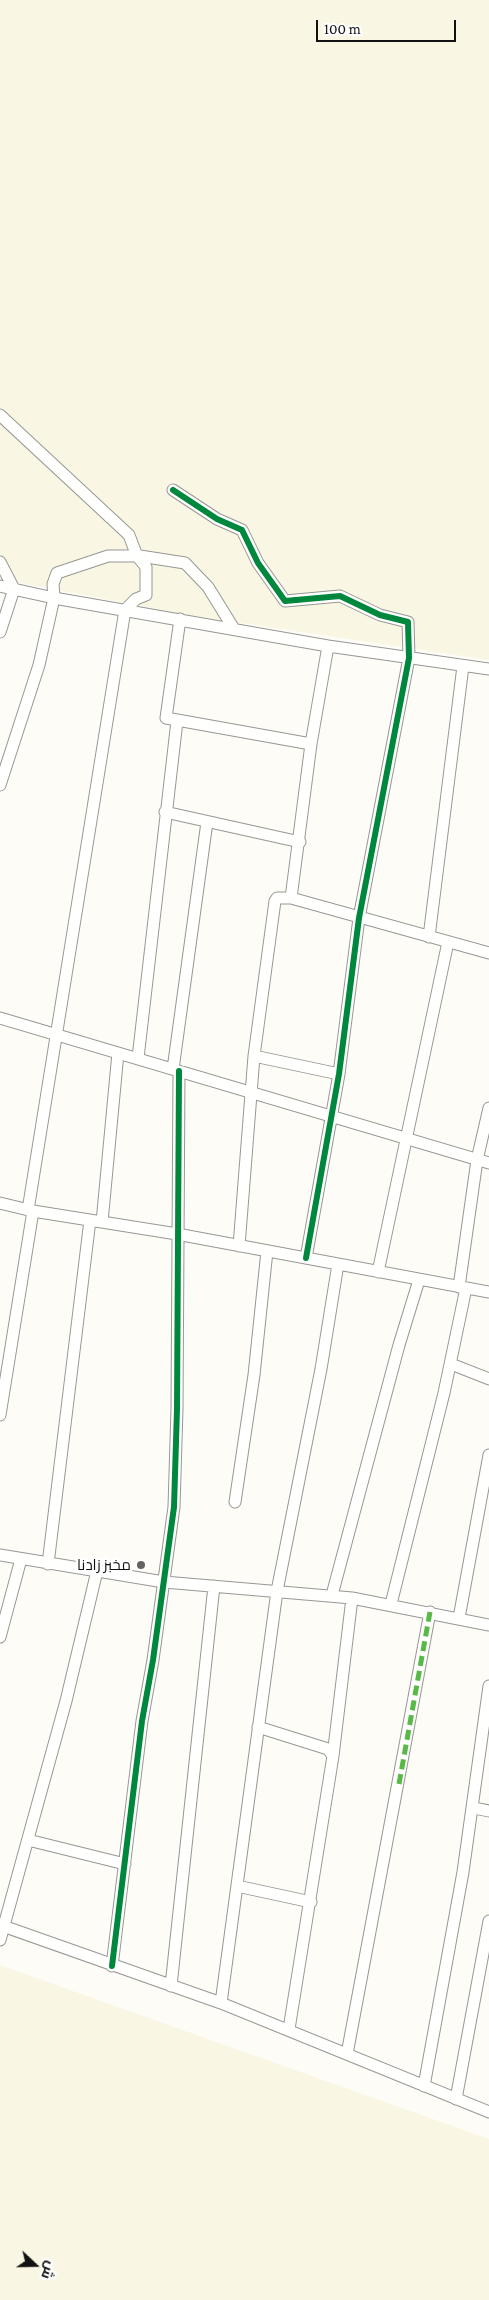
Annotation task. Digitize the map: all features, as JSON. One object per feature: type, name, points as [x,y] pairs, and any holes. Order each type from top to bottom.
[{"type":"street","points":[[0,414],[129,535],[137,556],[146,567],[146,595],[136,599],[125,610],[55,1034],[0,1415]]},
{"type":"street","points":[[173,490],[218,519],[242,530],[258,563],[285,601],[340,596],[380,615],[408,622],[409,658],[359,918],[340,1074],[306,1258]]},
{"type":"street","points":[[0,785],[39,665],[54,598],[53,584],[57,573],[108,556],[137,556],[184,563],[208,587],[234,629]]},
{"type":"street","points":[[0,562],[14,589],[0,632]]},
{"type":"street","points":[[0,586],[54,598],[328,646],[489,669]]},
{"type":"street","points":[[180,620],[166,718],[311,744]]},
{"type":"street","points":[[291,898],[300,842],[311,744],[328,646]]},
{"type":"street","points":[[429,936],[462,666]]},
{"type":"street","points":[[138,1058],[177,720]]},
{"type":"street","points":[[165,812],[300,842]]},
{"type":"street","points":[[112,1966],[142,1721],[153,1660],[174,1507],[177,1409],[176,1070],[207,822]]},
{"type":"street","points":[[239,1246],[254,1056],[275,901],[281,897],[291,898],[489,953]]},
{"type":"street","points":[[378,1272],[408,1138],[448,942]]},
{"type":"street","points":[[0,1018],[333,1115],[489,1163]]},
{"type":"street","points":[[102,1222],[118,1053]]},
{"type":"street","points":[[254,1056],[340,1074]]},
{"type":"street","points":[[391,1604],[451,1364],[477,1160],[489,1108]]},
{"type":"street","points":[[0,1203],[489,1292]]},
{"type":"street","points":[[48,1564],[90,1220]]},
{"type":"street","points":[[235,1502],[252,1385],[267,1251]]},
{"type":"street","points":[[221,2003],[277,1591],[285,1562],[320,1379],[338,1264]]},
{"type":"street","points":[[332,1595],[399,1345],[419,1280]]},
{"type":"street","points":[[451,1364],[489,1379]]},
{"type":"street","points":[[459,1618],[489,1455]]},
{"type":"street","points":[[0,1555],[164,1582],[332,1595],[391,1604],[489,1625]]},
{"type":"street","points":[[0,1637],[21,1559]]},
{"type":"street","points":[[0,1940],[66,1701],[97,1571]]},
{"type":"street","points":[[171,1986],[214,1586]]},
{"type":"street","points":[[289,2029],[311,1902],[333,1756],[352,1598]]},
{"type":"street","points":[[347,2054],[430,1612]]},
{"type":"street","points":[[424,2086],[474,1808],[489,1686]]},
{"type":"street","points":[[258,1727],[326,1749],[332,1752],[333,1756]]},
{"type":"street","points":[[474,1808],[489,1811]]},
{"type":"street","points":[[28,1840],[126,1864]]},
{"type":"street","points":[[237,1886],[311,1902]]},
{"type":"street","points":[[456,2099],[489,1921]]},
{"type":"street","points":[[3,1926],[289,2029],[489,2112]]},
{"type":"shaded area","points":[[0,0],[489,0],[489,660],[187,615],[0,579]]},
{"type":"shaded area","points":[[0,1965],[489,2139],[489,2300],[0,2300]]},
{"type":"marked path","points":[[399,1784],[430,1612]]},
{"type":"cycle path","points":[[173,490],[217,519],[242,530],[258,563],[285,601],[340,596],[380,615],[408,622],[409,658],[359,918],[339,1074],[306,1258]]},
{"type":"cycle path","points":[[112,1966],[142,1721],[153,1660],[174,1507],[177,1409],[179,1071]]},
{"type":"place","name":"مخبز زادنا","points":[[141,1565]]}]
